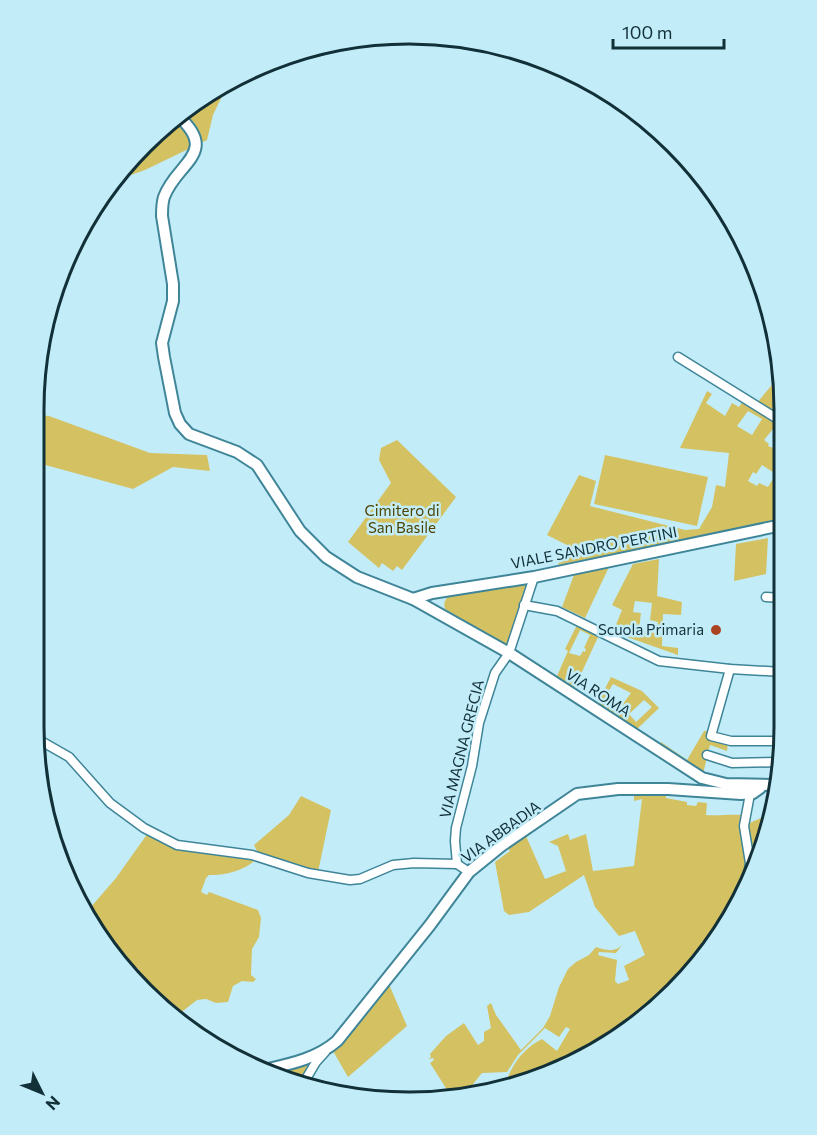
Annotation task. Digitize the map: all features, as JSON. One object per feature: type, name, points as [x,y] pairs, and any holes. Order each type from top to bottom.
[{"type":"street","name":"VIA ROMA","points":[[184,121],[195,135],[196,144],[193,154],[165,195],[162,205],[173,284],[173,301],[162,343],[175,413],[180,424],[197,439],[237,452],[257,465],[300,531],[326,557],[357,577],[413,598],[509,652],[702,778],[726,784],[768,785]]},
{"type":"street","points":[[678,357],[774,417]]},
{"type":"street","name":"VIALE SANDRO PERTINI","points":[[413,598],[534,577],[774,527]]},
{"type":"street","name":"VIA MAGNA GRECIA","points":[[457,864],[456,828],[472,766],[479,723],[495,673],[509,652],[534,577]]},
{"type":"street","points":[[766,597],[774,598]]},
{"type":"street","points":[[525,605],[557,611],[659,661],[774,671]]},
{"type":"street","points":[[730,669],[711,736],[731,741],[773,741]]},
{"type":"street","points":[[44,743],[69,757],[110,803],[144,828],[177,845],[252,855],[309,873],[350,880],[360,879],[393,865],[414,863],[457,864],[469,872]]},
{"type":"street","points":[[707,755],[732,763],[771,762]]},
{"type":"street","points":[[749,857],[744,826],[750,794],[761,785]]},
{"type":"street","name":"VIA ABBADIA","points":[[277,1067],[325,1052],[355,1021],[469,872],[501,846],[577,794],[618,789],[750,794]]},
{"type":"street","points":[[307,1077],[325,1052]]},
{"type":"green space","points":[[223,94],[213,115],[207,140],[127,176],[150,150],[168,134]]},
{"type":"green space","points":[[773,384],[774,408],[770,413],[756,404]]},
{"type":"green space","points":[[707,391],[712,394],[706,403],[725,416],[732,403],[739,407],[743,401],[774,421],[774,430],[764,440],[769,444],[768,446],[774,448],[774,473],[762,465],[756,474],[753,472],[748,481],[757,486],[759,483],[768,487],[774,477],[774,522],[558,565],[567,545],[547,535],[579,475],[596,481],[590,506],[685,530],[699,529],[712,507],[716,485],[725,487],[729,453],[680,448]],"holes":[[[748,411],[762,419],[752,435],[737,426]]]},
{"type":"green space","points":[[44,416],[150,453],[207,455],[210,471],[173,467],[133,489],[44,465]]},
{"type":"green space","name":"Cimitero di San Basile","points":[[397,440],[456,497],[402,570],[397,566],[393,571],[382,563],[379,568],[348,542],[391,483],[379,460],[381,448]]},
{"type":"green space","points":[[605,455],[708,477],[697,526],[594,504]]},
{"type":"green space","points":[[768,538],[766,574],[734,581],[736,544]]},
{"type":"green space","points":[[659,559],[657,596],[682,602],[681,615],[663,614],[662,646],[678,648],[678,655],[613,632],[622,610],[612,605],[633,564]],"holes":[[[635,601],[652,603],[650,620],[658,622],[656,633],[639,630],[641,613],[633,612]]]},
{"type":"green space","points":[[609,567],[585,618],[562,607],[574,575]]},
{"type":"green space","points":[[527,580],[508,647],[445,609],[445,601],[450,595]]},
{"type":"green space","points":[[577,625],[599,635],[574,689],[557,676],[568,651],[565,649]],"holes":[[[580,630],[590,635],[584,648],[585,652],[583,651],[580,656],[569,653]]]},
{"type":"green space","points":[[611,677],[642,691],[659,708],[636,730],[597,704]],"holes":[[[613,684],[631,693],[622,705],[615,701],[613,703],[606,695]],[[644,700],[652,707],[636,722],[629,714]]]},
{"type":"green space","points":[[704,731],[708,731],[707,738],[728,743],[727,751],[710,745],[703,774],[657,746],[661,742],[687,760]]},
{"type":"green space","points":[[634,791],[666,794],[666,798],[687,802],[687,805],[696,806],[698,802],[707,803],[706,815],[743,815],[745,825],[762,818],[746,866],[725,909],[698,949],[667,985],[631,1016],[591,1043],[548,1064],[508,1077],[515,1064],[529,1047],[542,1039],[557,1051],[570,1029],[566,1027],[559,1037],[545,1028],[518,1055],[507,1072],[482,1073],[473,1085],[447,1089],[430,1063],[434,1060],[433,1058],[428,1059],[431,1057],[430,1054],[446,1036],[464,1023],[478,1045],[484,1041],[484,1032],[491,1028],[487,1006],[491,1003],[496,1015],[521,1050],[543,1028],[550,1016],[559,987],[568,969],[589,955],[596,947],[613,950],[622,945],[616,953],[599,952],[598,955],[617,960],[615,981],[618,984],[629,980],[624,966],[645,955],[635,931],[619,936],[595,907],[584,875],[529,912],[509,915],[504,911],[495,862],[510,851],[507,847],[526,836],[545,879],[566,871],[558,846],[549,842],[568,834],[570,840],[586,834],[593,871],[634,866],[642,799],[634,801]]},
{"type":"green space","points":[[301,796],[331,810],[318,872],[261,854],[254,845],[289,815]]},
{"type":"green space","points":[[148,833],[154,837],[256,859],[234,872],[209,875],[201,892],[207,895],[209,892],[258,910],[261,918],[259,937],[252,949],[251,975],[256,979],[253,982],[242,981],[233,986],[228,1002],[197,1000],[181,1012],[150,985],[138,968],[136,969],[134,967],[91,907],[116,878]]},
{"type":"green space","points":[[388,982],[407,1026],[348,1077],[333,1051],[343,1042]]},
{"type":"green space","points":[[301,1064],[308,1066],[303,1076],[285,1070]]},
{"type":"place","name":"Scuola Primaria","points":[[716,630]]}]
